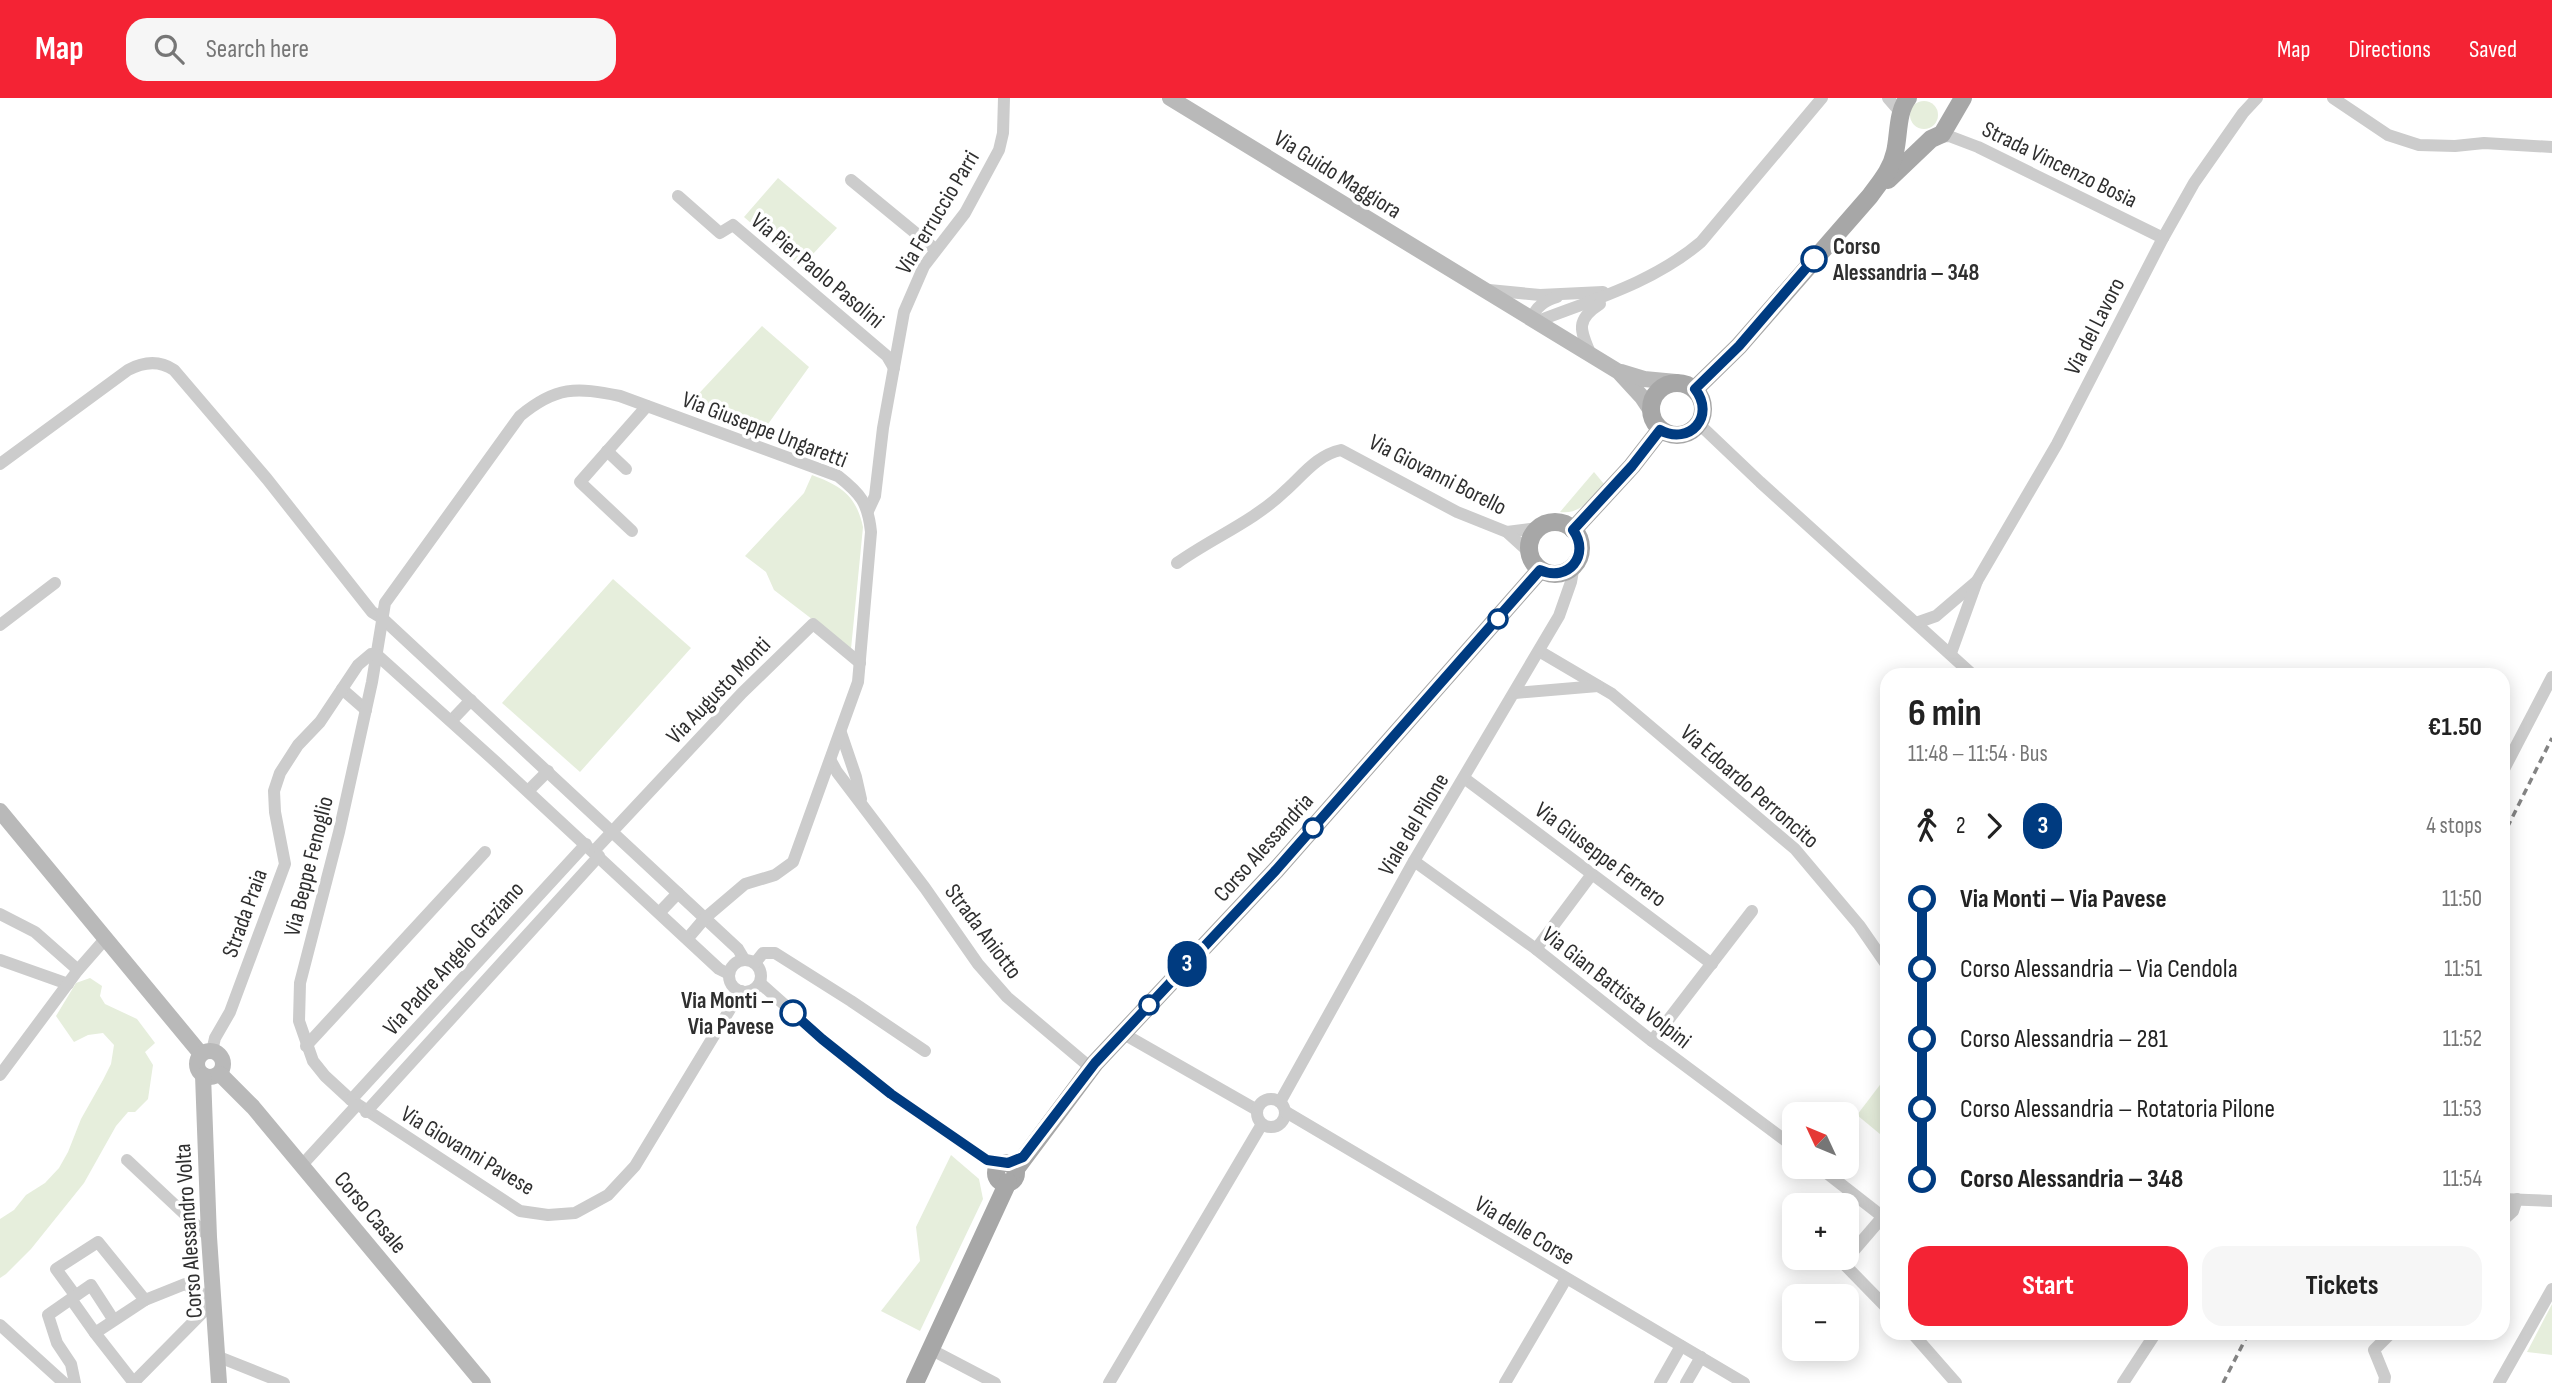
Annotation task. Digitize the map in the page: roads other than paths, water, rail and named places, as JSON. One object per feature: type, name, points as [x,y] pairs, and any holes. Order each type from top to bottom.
[{"type":"main road","points":[[1939,133],[1950,109],[1943,98]]},
{"type":"main road","points":[[1870,196],[1939,133],[1963,98]]},
{"type":"main road","points":[[1903,109],[1905,130],[1911,135],[1917,138],[1939,133]]},
{"type":"main road","points":[[1695,389],[1739,346],[1870,196],[1889,170],[1895,154],[1903,109]]},
{"type":"main road","points":[[1676,382],[1695,389],[1702,402],[1699,424],[1685,434],[1676,436],[1660,430],[1650,410],[1651,401],[1661,388],[1676,382]]},
{"type":"main road","points":[[1573,530],[1632,466],[1660,430]]},
{"type":"main road","points":[[1560,523],[1573,530],[1580,551],[1574,565],[1561,573],[1540,570],[1529,552],[1532,535],[1544,524],[1560,523]]},
{"type":"main road","name":"Corso Alessandria","points":[[1005,1168],[1122,1033],[1276,870],[1540,570]]},
{"type":"main road","points":[[915,1383],[999,1202],[1005,1168]]},
{"type":"street","name":"Via Ferruccio Parri","points":[[869,511],[875,496],[904,312],[924,266],[965,214],[999,150],[1003,133],[1004,98]]},
{"type":"street","name":"Via Guido Maggiora","points":[[1170,98],[1619,372],[1644,379],[1676,382]]},
{"type":"street","name":"Via Guido Maggiora","points":[[1591,355],[1582,335],[1583,319],[1590,311],[1621,290],[1666,267],[1701,242],[1822,98]]},
{"type":"street","points":[[1888,98],[1903,109]]},
{"type":"street","name":"Via del Lavoro","points":[[1951,653],[1978,581],[2057,444],[2163,238],[2194,183],[2243,113],[2257,98]]},
{"type":"street","points":[[2333,98],[2388,135],[2419,145],[2455,146],[2484,143],[2552,147]]},
{"type":"street","name":"Strada Vincenzo Bosia","points":[[1939,133],[1978,147],[2163,238]]},
{"type":"street","points":[[850,180],[935,249]]},
{"type":"street","name":"Via Pier Paolo Pasolini","points":[[678,196],[720,233],[733,225],[887,356],[894,368]]},
{"type":"street","name":"Via Guido Maggiora","points":[[1482,289],[1515,294],[1621,290]]},
{"type":"street","name":"Via Guido Maggiora","points":[[1535,320],[1621,290]]},
{"type":"street","name":"Via Guido Maggiora","points":[[1535,320],[1535,311],[1550,299],[1568,294]]},
{"type":"street","points":[[0,464],[128,370],[137,365],[167,365],[256,467],[372,612],[382,618],[750,961],[761,970],[760,983],[754,990],[741,992],[733,987],[729,974],[734,964],[750,961],[763,954],[775,953],[925,1051]]},
{"type":"street","name":"Via Guido Maggiora","points":[[1619,372],[1650,410]]},
{"type":"street","name":"Via Giuseppe Ungaretti","points":[[382,618],[390,594],[520,416],[541,399],[566,391],[592,390],[620,396],[838,476],[853,488],[869,511]]},
{"type":"street","points":[[632,531],[581,485],[581,480],[647,406]]},
{"type":"street","points":[[1699,424],[1966,668]]},
{"type":"street","name":"Via Giovanni Borello","points":[[1177,563],[1262,510],[1317,460],[1341,450],[1457,512],[1507,532],[1529,552]]},
{"type":"street","points":[[607,452],[626,469]]},
{"type":"street","points":[[688,937],[705,918],[745,884],[775,875],[793,862],[858,682],[871,532],[869,511]]},
{"type":"street","name":"Via Giovanni Borello","points":[[1507,532],[1538,528]]},
{"type":"street","name":"Viale del Pilone","points":[[1283,1107],[1414,860],[1559,616],[1572,582],[1574,565]]},
{"type":"street","name":"Via del Lavoro","points":[[1916,623],[1936,616],[1978,581]]},
{"type":"street","points":[[0,625],[55,583]]},
{"type":"street","name":"Via Beppe Fenoglio","points":[[358,1105],[325,1076],[313,1061],[299,1021],[300,984],[339,832],[366,710],[382,618]]},
{"type":"street","name":"Via Augusto Monti","points":[[593,850],[742,693],[813,624],[860,663]]},
{"type":"street","name":"Via Edoardo Perroncito","points":[[1539,651],[1612,694],[1795,849],[1859,925],[1880,955]]},
{"type":"street","points":[[376,654],[688,937],[719,969],[729,974]]},
{"type":"street","name":"Strada Praia","points":[[206,1053],[230,1012],[285,864],[275,811],[274,792],[280,774],[298,745],[320,722],[358,665],[367,655],[376,654]]},
{"type":"street","points":[[2510,758],[2552,677]]},
{"type":"street","points":[[1515,693],[1598,686]]},
{"type":"street","points":[[342,689],[366,710]]},
{"type":"street","points":[[451,721],[471,701]]},
{"type":"street","name":"Strada Aniotto","points":[[841,733],[862,803]]},
{"type":"street","name":"Strada Aniotto","points":[[831,761],[836,772],[862,803],[978,964],[1007,997],[1091,1068]]},
{"type":"street","points":[[528,791],[548,771]]},
{"type":"street","name":"Via Giuseppe Ferrero","points":[[1464,778],[1712,964]]},
{"type":"street","points":[[0,811],[206,1053],[218,1054],[223,1061],[211,1075],[197,1065],[206,1053]]},
{"type":"street","name":"Via Padre Angelo Graziano","points":[[358,1105],[593,850]]},
{"type":"street","name":"Via Padre Angelo Graziano","points":[[302,1165],[593,850]]},
{"type":"street","points":[[306,1046],[485,852]]},
{"type":"street","name":"Via Gian Battista Volpini","points":[[1414,860],[1536,949],[1652,1041],[1782,1138]]},
{"type":"street","points":[[1536,949],[1592,874]]},
{"type":"street","points":[[660,912],[678,893]]},
{"type":"street","points":[[1652,1041],[1752,911]]},
{"type":"street","points":[[0,914],[35,932],[78,970]]},
{"type":"street","points":[[0,1075],[78,970],[106,938]]},
{"type":"street","points":[[0,960],[68,984]]},
{"type":"street","points":[[760,983],[822,1039],[891,1094],[1005,1168]]},
{"type":"street","name":"Via Giovanni Pavese","points":[[358,1105],[520,1211],[548,1215],[575,1213],[608,1195],[635,1166],[741,992]]},
{"type":"street","points":[[1122,1033],[1258,1110]]},
{"type":"street","name":"Corso Casale","points":[[211,1075],[253,1107],[483,1383]]},
{"type":"street","name":"Corso Alessandro Volta","points":[[211,1075],[202,1087],[219,1383]]},
{"type":"street","points":[[1267,1100],[1283,1107],[1280,1125],[1271,1128],[1262,1124],[1258,1110],[1267,1100]]},
{"type":"street","name":"Via delle Corse","points":[[1283,1107],[1566,1279],[1744,1383]]},
{"type":"street","points":[[1109,1383],[1262,1124]]},
{"type":"street","points":[[127,1160],[209,1237]]},
{"type":"street","points":[[1837,1180],[1880,1211]]},
{"type":"street","points":[[2510,1199],[2552,1201]]},
{"type":"street","points":[[2510,1214],[2518,1199]]},
{"type":"street","points":[[1880,1221],[1843,1263],[1880,1301]]},
{"type":"street","points":[[95,1333],[145,1300],[185,1284],[214,1301],[134,1383],[95,1333],[57,1269],[97,1242],[145,1300]]},
{"type":"street","points":[[1505,1383],[1566,1279]]},
{"type":"street","points":[[75,1383],[71,1364],[57,1343],[48,1315],[91,1285],[113,1320]]},
{"type":"street","points":[[2499,1383],[2552,1289]]},
{"type":"street","points":[[0,1325],[64,1383]]},
{"type":"street","points":[[1918,1340],[1956,1383]]},
{"type":"street","points":[[2135,1363],[2141,1340]]},
{"type":"street","points":[[2123,1383],[2151,1340]]},
{"type":"street","points":[[2384,1340],[2374,1350],[2385,1377],[2384,1383]]},
{"type":"street","points":[[1660,1383],[1681,1346]]},
{"type":"street","points":[[930,1349],[995,1383]]},
{"type":"street","points":[[219,1357],[284,1383]]},
{"type":"street","points":[[1686,1383],[1701,1357]]},
{"type":"railway","points":[[2510,822],[2552,738]]},
{"type":"railway","points":[[2223,1383],[2245,1340]]},
{"type":"place","name":"Corso Alessandria – 348","points":[[1814,259]]},
{"type":"place","name":"Via Monti – Via Pavese","points":[[793,1013]]}]
